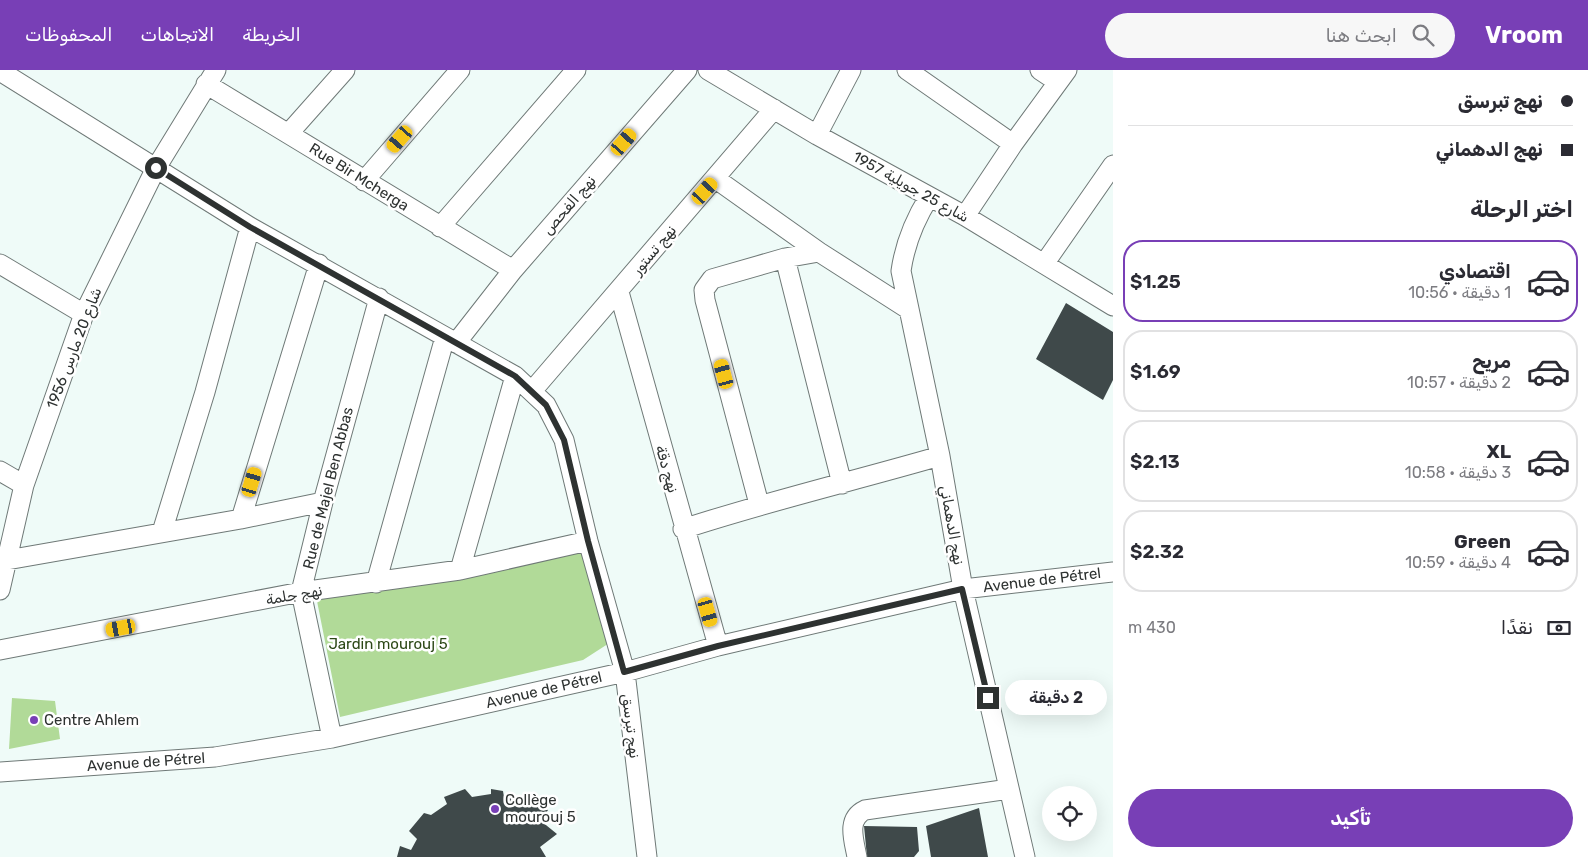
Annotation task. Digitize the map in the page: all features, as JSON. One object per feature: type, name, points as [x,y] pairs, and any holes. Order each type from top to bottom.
[{"type":"street","points":[[289,133],[345,70]]},
{"type":"street","points":[[364,181],[460,70]]},
{"type":"street","points":[[440,227],[576,70]]},
{"type":"street","name":"نهج الفحص","points":[[450,340],[514,270],[687,70]]},
{"type":"street","name":"شارع 25 جويلية 1957","points":[[708,70],[817,135],[965,216],[1044,264],[1112,302]]},
{"type":"street","points":[[817,135],[851,70]]},
{"type":"street","points":[[907,70],[1013,144]]},
{"type":"street","points":[[965,216],[1013,144],[1062,76],[1040,70]]},
{"type":"street","name":"نهج تبرسق","points":[[0,71],[250,227],[319,264],[515,376],[546,405],[564,440],[588,541],[624,672],[648,857]]},
{"type":"street","name":"Rue Bir Mcherga","points":[[211,77],[289,133],[364,181],[514,270]]},
{"type":"street","name":"شارع 20 مارس 1956","points":[[0,590],[24,485],[84,314],[156,168],[211,77]]},
{"type":"street","name":"نهج تستور","points":[[532,391],[619,292],[662,238],[716,179],[774,109]]},
{"type":"street","points":[[1044,264],[1113,165]]},
{"type":"street","points":[[716,179],[820,252],[908,309]]},
{"type":"street","name":"نهج الدهماني","points":[[929,197],[912,225],[904,249],[901,271],[940,456],[962,589],[1025,857]]},
{"type":"street","points":[[162,532],[205,392],[250,227]]},
{"type":"street","points":[[759,504],[705,300],[704,290],[712,279],[785,258],[820,252]]},
{"type":"street","points":[[785,258],[842,484]]},
{"type":"street","points":[[0,264],[84,314]]},
{"type":"street","points":[[241,519],[319,264]]},
{"type":"street","name":"نهج دقة","points":[[619,292],[718,646]]},
{"type":"street","name":"Rue de Majel Ben Abbas","points":[[332,738],[301,592],[322,502],[379,298]]},
{"type":"street","points":[[376,583],[450,340]]},
{"type":"street","points":[[460,570],[515,376]]},
{"type":"street","points":[[684,529],[759,504],[842,484],[940,456]]},
{"type":"street","points":[[0,471],[24,485]]},
{"type":"street","points":[[7,560],[241,519],[322,502]]},
{"type":"street","name":"نهج جلمة","points":[[0,650],[301,592],[460,570],[588,541]]},
{"type":"street","name":"Avenue de Pétrel","points":[[0,772],[215,757],[332,738],[624,672],[718,646],[962,589],[1113,572]]},
{"type":"street","points":[[857,857],[852,831],[858,813],[865,810],[1009,789]]},
{"type":"green space","name":"Jardin mourouj 5","points":[[588,549],[614,640],[583,660],[340,717],[316,596]]},
{"type":"green space","name":"Centre Ahlem","points":[[12,698],[55,701],[60,739],[9,749]]},
{"type":"building","points":[[1066,303],[1113,332],[1113,380],[1103,400],[1036,359]]},
{"type":"building","points":[[465,789],[472,797],[491,794],[491,789],[503,791],[504,797],[524,800],[525,797],[548,810],[541,821],[557,834],[540,847],[546,857],[397,857],[400,846],[411,850],[417,839],[409,831],[424,813],[431,815],[447,804],[444,797]]},
{"type":"building","points":[[979,808],[988,857],[931,857],[926,826]]},
{"type":"building","points":[[864,826],[917,827],[919,851],[914,857],[867,857]]},
{"type":"place","name":"Centre Ahlem","points":[[34,720]]},
{"type":"place","name":"Collège mourouj 5","points":[[495,809]]},
{"type":"route","points":[[156,168],[250,227],[319,264],[445,338],[515,376],[546,405],[555,419],[564,440],[588,541],[624,672],[718,646],[962,589],[988,698]]}]
